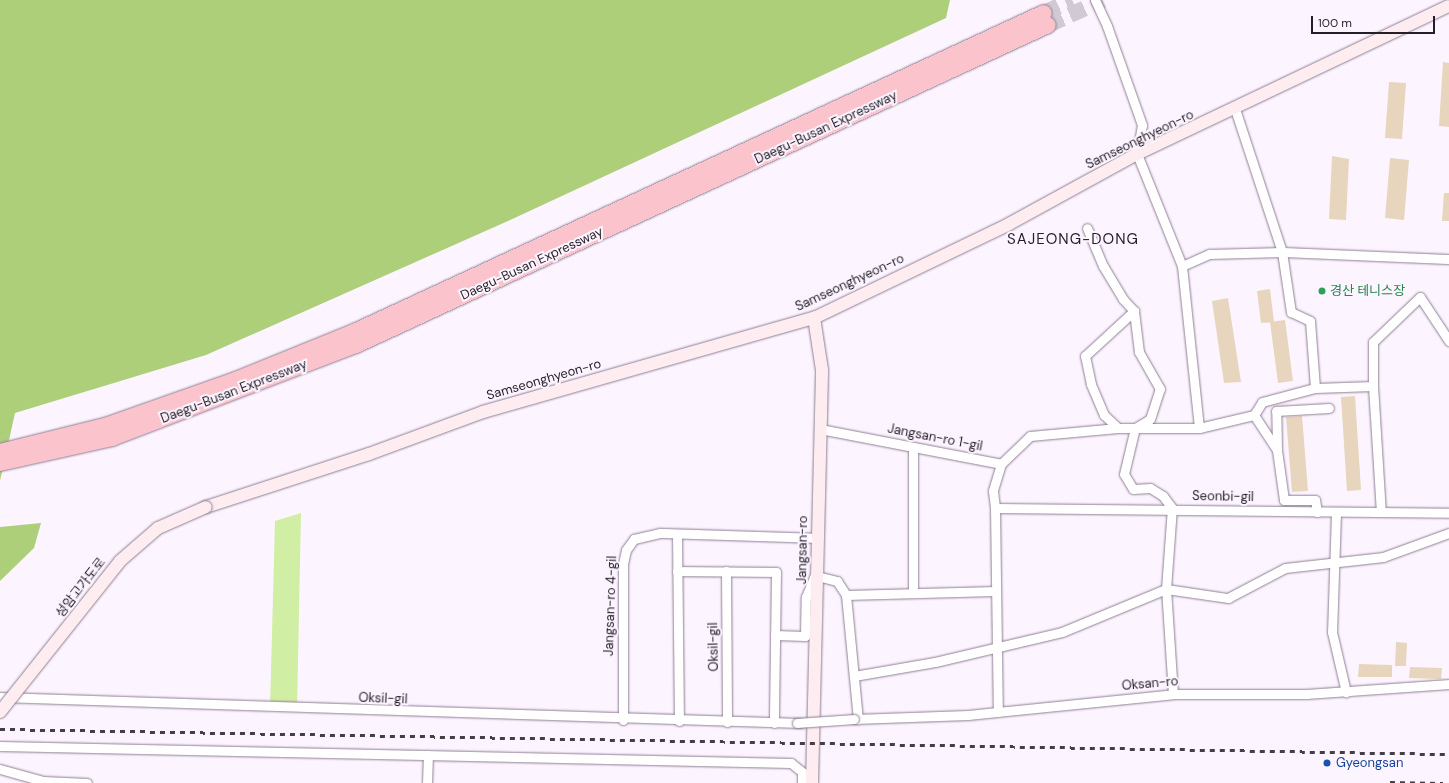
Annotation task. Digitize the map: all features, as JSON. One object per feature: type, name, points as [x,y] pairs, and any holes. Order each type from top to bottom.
[{"type":"highway","name":"Daegu-Busan Expressway","points":[[0,463],[110,432],[236,380],[354,339],[1046,19]]},
{"type":"highway","name":"Daegu-Busan Expressway","points":[[0,452],[110,432]]},
{"type":"main road","name":"Samseonghyeon-ro","points":[[206,507],[369,454],[483,412],[814,318],[1010,224],[1137,154],[1235,109],[1449,6]]},
{"type":"main road","name":"Jangsan-ro","points":[[812,783],[817,574],[816,538],[822,370],[814,318]]},
{"type":"main road","name":"성암고가도로","points":[[0,712],[120,561],[158,528],[206,507]]},
{"type":"street","points":[[1095,0],[1107,26],[1142,125],[1137,154],[1182,266],[1199,428]]},
{"type":"street","points":[[1235,109],[1282,252],[1291,312],[1310,321],[1315,388]]},
{"type":"street","points":[[1086,228],[1103,266],[1123,299],[1134,311],[1139,352],[1160,389],[1150,419],[1135,428],[1124,474],[1134,490],[1150,488],[1164,496],[1172,508],[1166,589],[1173,694]]},
{"type":"street","points":[[1182,266],[1208,254],[1282,252],[1449,259]]},
{"type":"street","points":[[1381,512],[1373,386],[1373,342],[1420,297],[1449,341]]},
{"type":"street","points":[[1118,428],[1104,415],[1091,384],[1085,356],[1134,311]]},
{"type":"street","points":[[998,712],[995,508],[992,491],[1001,464],[1030,436],[1118,428],[1199,428],[1254,415],[1262,402],[1315,388],[1373,386]]},
{"type":"street","points":[[1317,512],[1315,500],[1284,500],[1276,450],[1276,411],[1329,408]]},
{"type":"street","points":[[1254,415],[1276,450]]},
{"type":"street","name":"Jangsan-ro 1-gil","points":[[820,429],[1001,464]]},
{"type":"street","points":[[913,447],[913,592]]},
{"type":"street","name":"Seonbi-gil","points":[[995,508],[1172,508],[1336,513],[1449,513]]},
{"type":"street","points":[[1336,513],[1332,632],[1346,692]]},
{"type":"street","points":[[854,676],[997,649],[1062,632],[1166,589],[1228,598],[1285,568],[1334,561],[1383,557],[1449,533]]},
{"type":"street","name":"Jangsan-ro 4-gil","points":[[623,720],[626,550],[634,539],[646,534],[816,538]]},
{"type":"street","points":[[676,534],[679,721]]},
{"type":"street","points":[[677,571],[776,572],[774,723]]},
{"type":"street","name":"Oksil-gil","points":[[726,571],[727,722]]},
{"type":"street","points":[[775,635],[805,636],[806,597],[817,574],[837,581],[846,595],[854,676],[856,719]]},
{"type":"street","points":[[846,595],[913,592],[996,591]]},
{"type":"street","name":"Oksan-ro","points":[[799,723],[998,712],[1173,694],[1346,692],[1449,684]]},
{"type":"street","name":"Oksil-gil","points":[[0,697],[38,700],[623,720],[799,723]]},
{"type":"street","points":[[0,746],[791,763],[802,772],[802,783]]},
{"type":"street","points":[[427,783],[428,755]]},
{"type":"street","points":[[0,769],[43,781],[87,783]]},
{"type":"green space","points":[[0,0],[950,0],[946,18],[508,221],[206,355],[15,413],[0,481]]},
{"type":"green space","points":[[301,513],[297,709],[270,708],[275,521]]},
{"type":"green space","points":[[41,523],[34,548],[0,581],[0,527]]},
{"type":"building","points":[[1443,62],[1449,63],[1449,127],[1439,126]]},
{"type":"building","points":[[1389,82],[1406,83],[1402,139],[1385,138]]},
{"type":"building","points":[[1332,156],[1349,159],[1346,220],[1329,219]]},
{"type":"building","points":[[1390,158],[1409,160],[1404,220],[1385,218]]},
{"type":"building","points":[[1444,193],[1449,193],[1449,221],[1442,221]]},
{"type":"building","points":[[1270,289],[1274,322],[1261,323],[1257,291]]},
{"type":"building","points":[[1228,298],[1241,382],[1224,383],[1212,301]]},
{"type":"building","points":[[1285,320],[1293,381],[1278,383],[1270,322]]},
{"type":"building","points":[[1355,396],[1361,490],[1347,491],[1341,397]]},
{"type":"building","points":[[1302,416],[1308,491],[1292,492],[1286,417]]},
{"type":"building","points":[[1396,642],[1407,643],[1406,666],[1395,666]]},
{"type":"building","points":[[1359,664],[1392,665],[1392,677],[1358,677]]},
{"type":"building","points":[[1410,667],[1442,668],[1441,679],[1409,678]]},
{"type":"tunnel","points":[[1044,13],[1072,0]]},
{"type":"tunnel","points":[[1048,25],[1103,0]]},
{"type":"railway","points":[[0,729],[1449,754]]},
{"type":"railway","points":[[1390,782],[1443,783]]},
{"type":"place","name":"경산 테니스장","points":[[1322,291]]},
{"type":"place","name":"Gyeongsan","points":[[1327,763]]},
{"type":"district","name":"SAJEONG-DONG","points":[[1073,240]]}]
